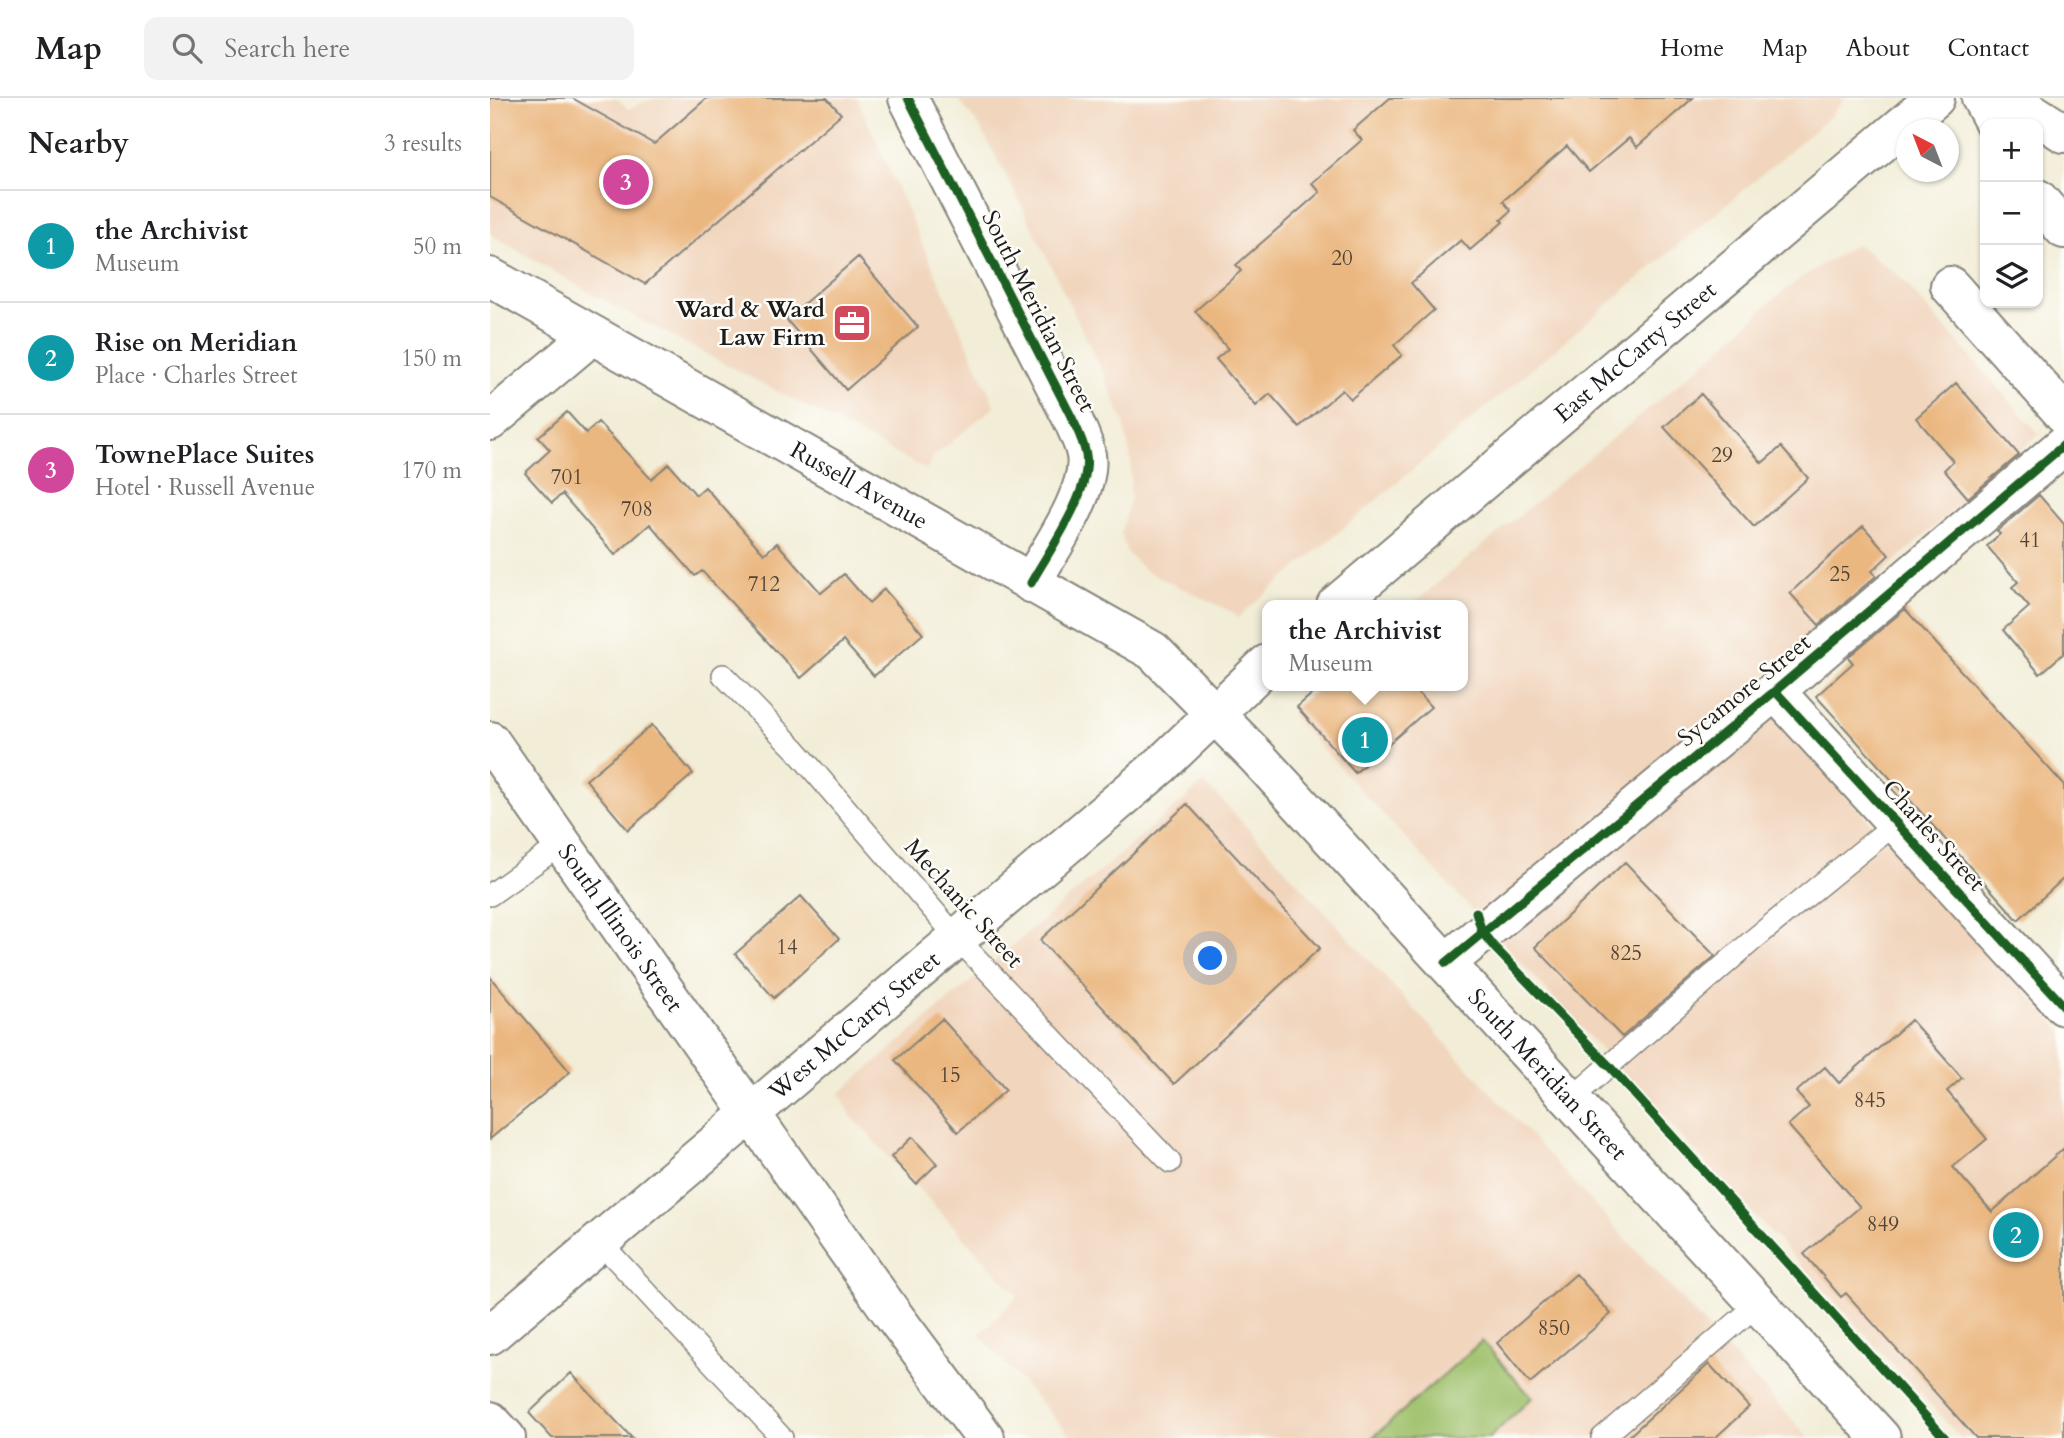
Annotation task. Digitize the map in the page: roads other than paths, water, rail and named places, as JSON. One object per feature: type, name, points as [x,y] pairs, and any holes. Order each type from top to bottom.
[{"type":"main road","name":"South Meridian Street","points":[[908,98],[1073,420],[1086,455],[1078,496],[1031,583]]},
{"type":"main road","name":"East McCarty Street","points":[[1342,600],[1935,98]]},
{"type":"main road","points":[[1981,98],[1992,119]]},
{"type":"main road","points":[[2009,98],[2064,133]]},
{"type":"main road","points":[[2043,205],[2064,229]]},
{"type":"main road","name":"Russell Avenue","points":[[490,277],[1153,651],[1214,712]]},
{"type":"main road","points":[[1950,286],[2064,414]]},
{"type":"main road","points":[[490,421],[591,336]]},
{"type":"main road","name":"Sycamore Street","points":[[1446,963],[1711,741],[1775,691],[2064,445]]},
{"type":"main road","points":[[1214,712],[1262,669]]},
{"type":"main road","name":"Charles Street","points":[[1775,691],[2064,1006]]},
{"type":"main road","name":"South Meridian Street","points":[[1214,712],[1881,1438]]},
{"type":"main road","name":"West McCarty Street","points":[[490,1335],[1161,765],[1214,712]]},
{"type":"main road","name":"South Illinois Street","points":[[490,741],[891,1312],[985,1438]]},
{"type":"main road","points":[[490,1421],[506,1438]]},
{"type":"lane","name":"Mechanic Street","points":[[723,675],[795,749],[958,939],[1170,1162]]},
{"type":"lane","points":[[1570,1099],[1754,939],[1896,823]]},
{"type":"lane","points":[[490,895],[562,844]]},
{"type":"lane","points":[[600,1242],[782,1438]]},
{"type":"lane","points":[[1601,1438],[1758,1304]]},
{"type":"place","name":"TownePlace Suites","points":[[626,182]]},
{"type":"place","name":"Ward & Ward Law Firm","points":[[852,323]]},
{"type":"place","name":"the Archivist","points":[[1365,740]]},
{"type":"place","name":"Rise on Meridian","points":[[2016,1235]]}]
